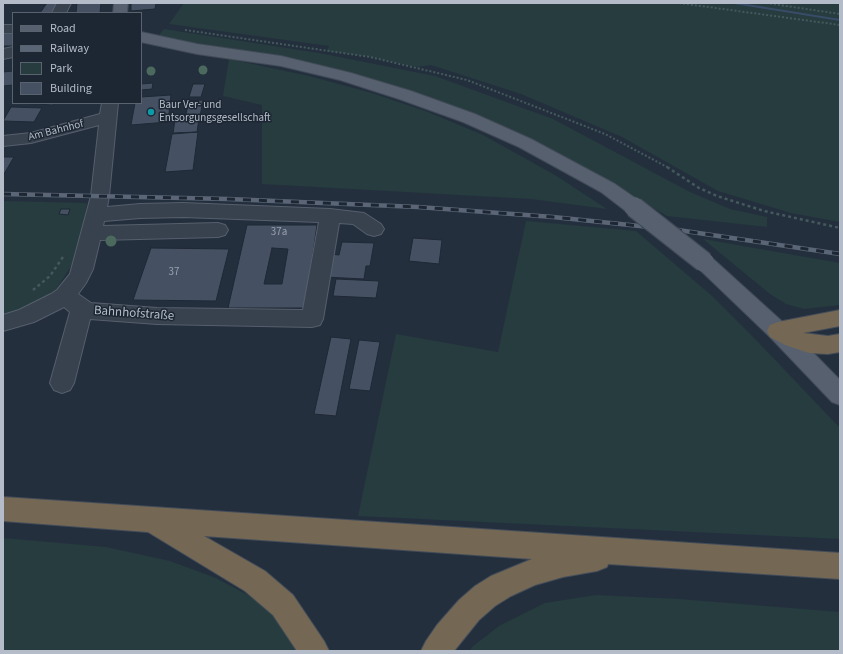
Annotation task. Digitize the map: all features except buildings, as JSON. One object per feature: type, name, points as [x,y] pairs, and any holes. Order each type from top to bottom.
[{"type":"highway","points":[[778,331],[811,322],[840,318]]},
{"type":"highway","points":[[778,331],[793,339],[808,344],[828,345],[840,343]]},
{"type":"highway","points":[[3,509],[840,566]]},
{"type":"highway","points":[[151,519],[255,581],[283,605],[314,651]]},
{"type":"highway","points":[[436,651],[447,634],[469,610],[485,596],[501,586],[533,572],[562,564],[630,552]]},
{"type":"main road","points":[[142,38],[197,49],[281,61],[345,76],[392,90],[448,110],[497,130],[557,159],[608,188],[664,229],[704,262],[778,331],[840,395]]},
{"type":"street","points":[[60,12],[64,3]]},
{"type":"street","points":[[3,323],[38,311],[65,296],[74,286],[83,269],[101,191],[109,110]]},
{"type":"street","name":"Am Bahnhof","points":[[3,141],[31,138],[109,110]]},
{"type":"street","points":[[94,224],[140,211],[183,210],[357,218],[374,230]]},
{"type":"street","name":"Bahnhofstraße","points":[[65,296],[82,309],[91,311],[157,316],[312,319],[330,216]]},
{"type":"street","points":[[94,224],[218,230]]},
{"type":"street","points":[[62,383],[82,309]]},
{"type":"path","points":[[679,3],[840,25]]},
{"type":"path","points":[[766,3],[840,14]]},
{"type":"path","points":[[764,212],[840,228]]},
{"type":"path","points":[[30,293],[50,276],[66,252]]},
{"type":"green space","points":[[184,3],[840,3],[840,222],[791,213],[718,191],[622,137],[521,94],[431,65],[416,67],[370,57],[327,51],[329,46],[169,24]]},
{"type":"green space","points":[[164,29],[319,53],[435,76],[553,119],[690,192],[730,209],[767,217],[767,227],[667,216],[578,164],[527,137],[443,102],[398,87],[266,54],[157,37]]},
{"type":"green space","points":[[229,59],[309,76],[372,93],[428,112],[483,135],[555,175],[607,209],[531,199],[262,184],[262,105],[223,96]]},
{"type":"green space","points":[[3,201],[87,203],[79,254],[55,291],[26,307],[3,316]]},
{"type":"green space","points":[[526,221],[636,231],[711,295],[759,343],[840,428],[840,539],[358,516],[396,334],[498,352]]},
{"type":"green space","points":[[703,239],[840,263],[840,305],[804,309],[786,304],[770,294]]},
{"type":"green space","points":[[3,538],[106,547],[170,561],[216,578],[255,599],[283,625],[298,651],[3,651]]},
{"type":"green space","points":[[596,595],[679,599],[840,612],[840,651],[470,651],[472,647],[499,626],[545,603]]},
{"type":"waterway","points":[[734,3],[840,20]]},
{"type":"railway","points":[[3,194],[228,199],[418,207],[553,217],[678,230],[840,254]]},
{"type":"place","name":"Baur Ver- und Entsorgungsgesellschaft","points":[[151,112]]}]
